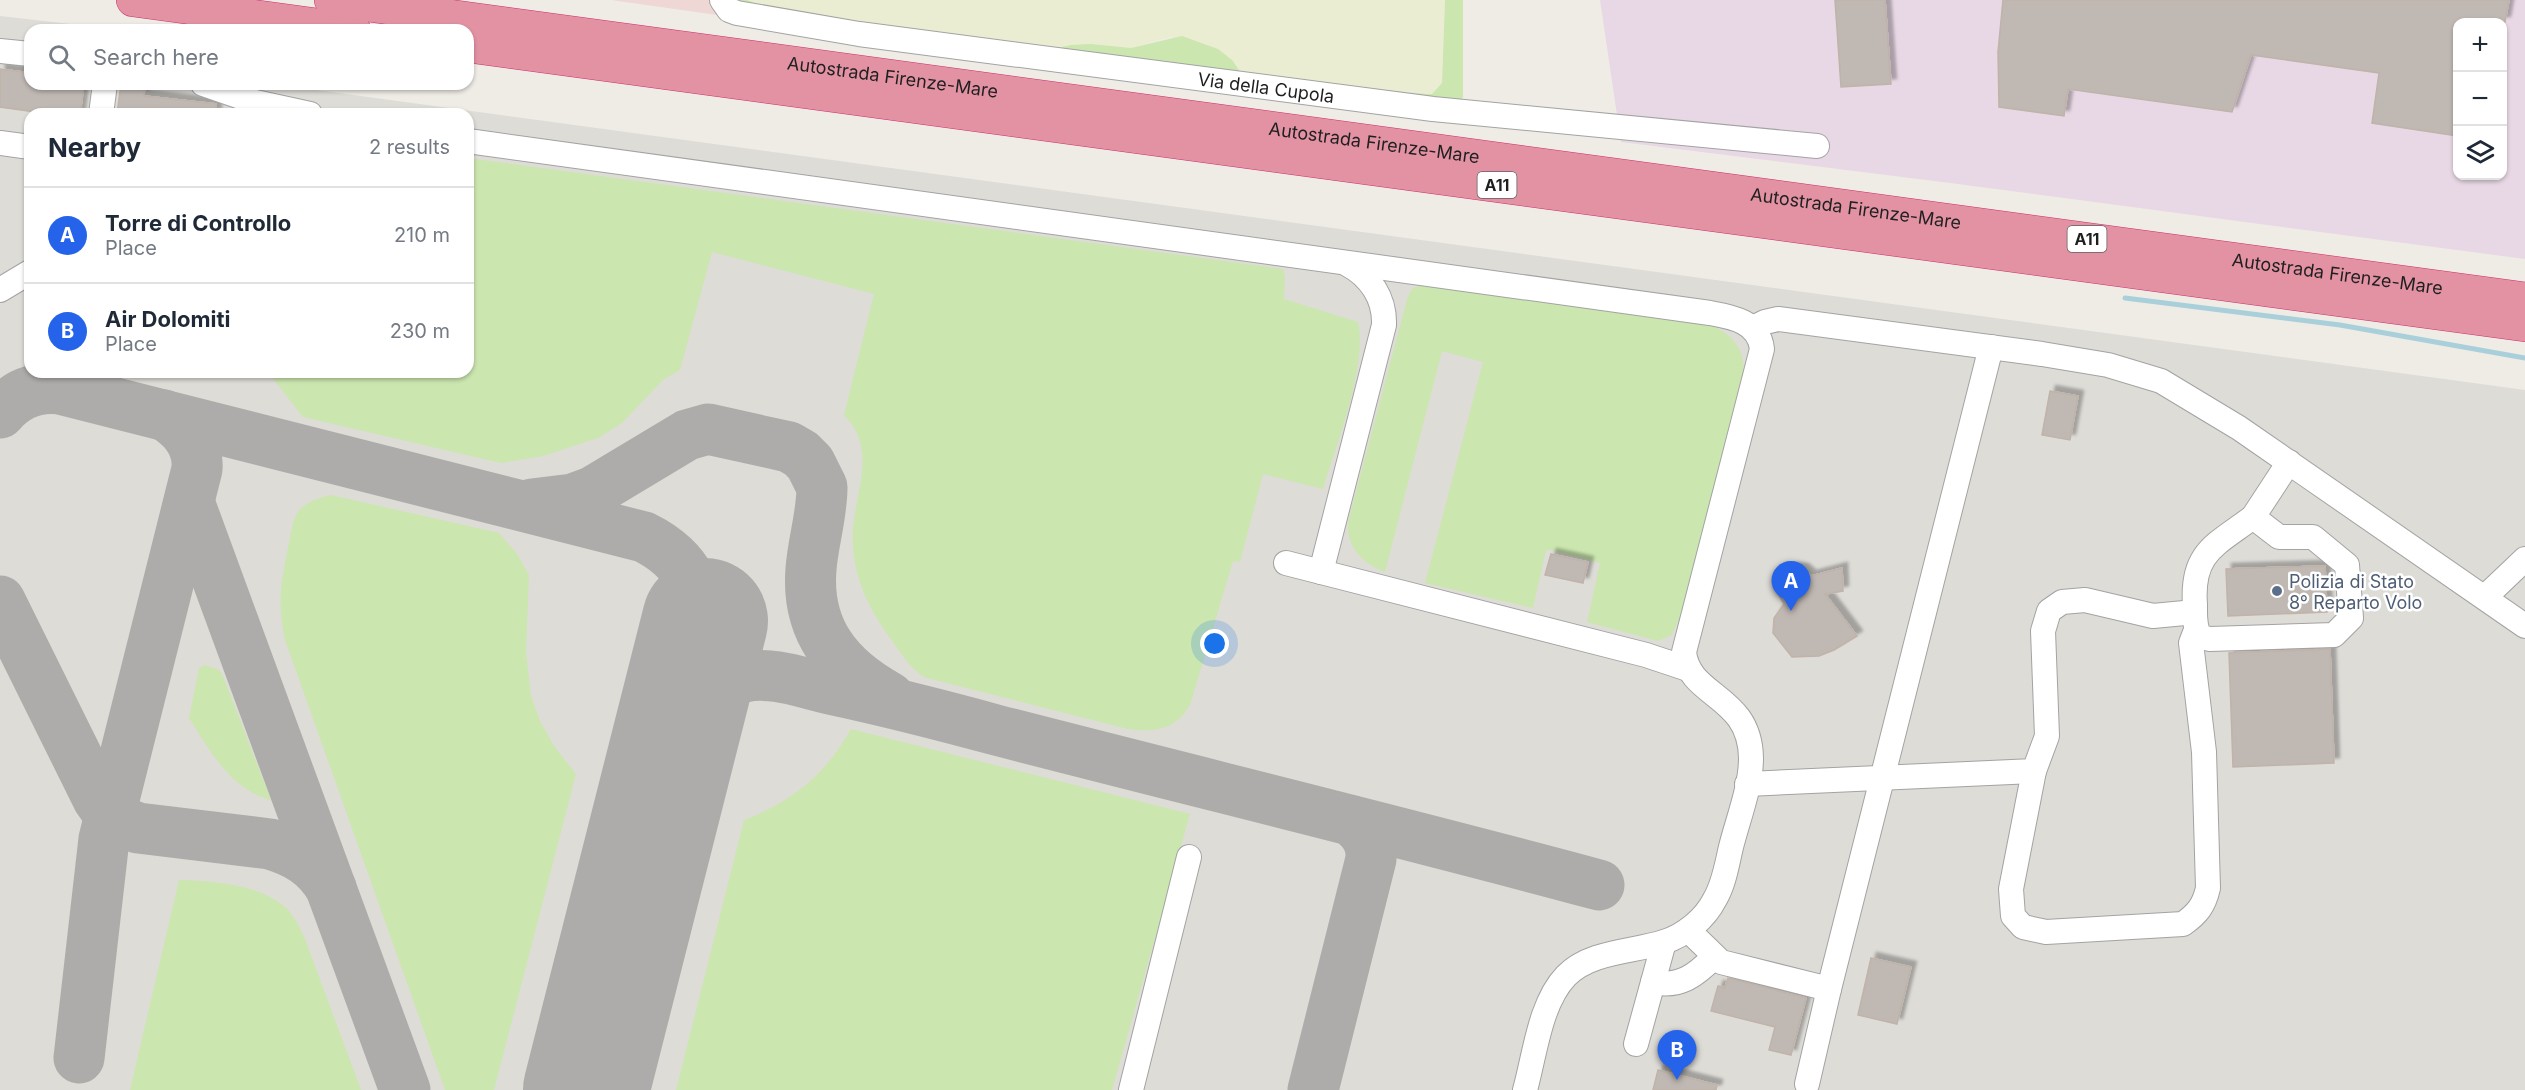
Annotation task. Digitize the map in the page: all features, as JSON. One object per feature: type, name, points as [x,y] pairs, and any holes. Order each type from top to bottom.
[{"type":"highway","points":[[133,0],[310,24]]},
{"type":"highway","name":"Autostrada Firenze-Mare","points":[[331,0],[2525,299]]},
{"type":"highway","name":"Autostrada Firenze-Mare","points":[[474,47],[2525,325]]},
{"type":"street","name":"Via della Cupola","points":[[722,0],[729,10],[737,13],[859,34],[1500,117],[1817,146]]},
{"type":"street","points":[[0,51],[24,53]]},
{"type":"street","points":[[102,108],[104,90]]},
{"type":"street","points":[[220,90],[255,102],[282,108]]},
{"type":"street","points":[[474,142],[1710,313],[1728,316],[1753,328],[1759,334],[1762,349],[1685,644],[1685,661],[1688,669],[1701,684],[1734,710],[1749,740],[1751,760],[1748,784],[1716,899],[1708,911],[1688,930],[1664,942],[1595,960],[1568,973],[1548,1002],[1525,1090]]},
{"type":"street","points":[[0,143],[24,146]]},
{"type":"street","points":[[1321,572],[1384,325],[1383,307],[1372,286],[1360,272],[1343,262]]},
{"type":"street","points":[[0,290],[24,276]]},
{"type":"street","points":[[1753,328],[1765,322],[1778,320],[1991,347],[2108,365],[2161,381],[2200,402],[2525,626]]},
{"type":"street","points":[[1807,1084],[1829,988],[1991,347]]},
{"type":"street","points":[[2195,621],[2154,616],[2085,600],[2062,602],[2049,611],[2043,631],[2047,736],[2034,771],[2011,889],[2013,916],[2023,927],[2046,932],[2183,924],[2205,903],[2208,888],[2204,752],[2191,643],[2195,621],[2193,588],[2199,564],[2212,546],[2253,517],[2289,462]]},
{"type":"street","points":[[2195,621],[2200,637],[2210,639],[2334,635],[2351,618],[2347,565],[2313,537],[2279,537],[2253,517]]},
{"type":"street","points":[[2485,597],[2525,559]]},
{"type":"street","points":[[1286,563],[1646,655],[1688,669]]},
{"type":"street","points":[[1748,784],[2034,771]]},
{"type":"street","points":[[1131,1090],[1189,857]]},
{"type":"street","points":[[1688,930],[1714,957],[1730,965],[1829,988]]},
{"type":"street","points":[[1636,1044],[1664,942]]},
{"type":"street","points":[[1653,982],[1679,984],[1700,971],[1714,957]]},
{"type":"shaded area","points":[[611,0],[720,0],[724,16]]},
{"type":"shaded area","points":[[1600,0],[2525,0],[2525,259],[1621,142]]},
{"type":"shaded area","points":[[0,16],[70,24],[24,24],[24,90],[316,90],[449,108],[24,108],[24,378],[474,378],[474,111],[2525,390],[2525,1090],[0,1090]]},
{"type":"green space","points":[[733,0],[747,0],[773,10],[1044,51],[1071,45],[1091,44],[1131,48],[1182,36],[1218,49],[1232,60],[1239,70],[1255,78],[1432,94],[1442,83],[1445,0],[1463,0],[1463,97],[1460,103],[1451,105],[1420,102],[1041,54],[765,15],[741,7]]},
{"type":"green space","points":[[747,0],[1445,0],[1442,83],[1432,94],[1410,91],[1390,93],[1245,74],[1232,60],[1171,37],[1131,48],[1091,44],[1044,51],[757,6]]},
{"type":"green space","points":[[474,159],[1283,269],[1284,299],[1358,322],[1360,339],[1355,382],[1323,489],[1263,474],[1240,562],[1233,561],[1191,702],[1180,718],[1173,723],[1148,730],[1128,729],[927,678],[907,661],[876,617],[860,583],[854,559],[853,529],[861,478],[861,445],[855,430],[844,415],[874,294],[712,252],[680,370],[663,380],[622,423],[598,438],[543,456],[501,463],[303,417],[273,378],[474,378]]},
{"type":"green space","points":[[1420,285],[1712,326],[1725,333],[1736,343],[1742,356],[1743,371],[1682,612],[1672,635],[1658,641],[1587,622],[1600,563],[1550,550],[1546,550],[1533,608],[1425,583],[1483,362],[1442,351],[1385,572],[1363,559],[1353,547],[1348,522],[1408,296],[1412,289]]},
{"type":"green space","points":[[331,495],[499,533],[517,554],[529,575],[526,652],[531,696],[540,721],[554,746],[576,774],[494,1090],[445,1090],[285,640],[281,614],[281,592],[293,523],[298,512],[308,503]]},
{"type":"green space","points":[[205,665],[219,670],[223,676],[271,800],[244,787],[222,767],[189,718],[199,668]]},
{"type":"green space","points":[[851,729],[1190,814],[1112,1090],[676,1090],[744,820],[778,804],[806,785],[830,760]]},
{"type":"green space","points":[[179,880],[235,885],[262,893],[289,911],[305,939],[361,1090],[130,1090]]},
{"type":"building","points":[[1835,0],[1885,0],[1891,84],[1841,87]]},
{"type":"building","points":[[2003,0],[2509,0],[2506,18],[2453,18],[2453,135],[2372,123],[2379,73],[2251,55],[2232,112],[2068,89],[2064,116],[1999,107],[1998,52]]},
{"type":"building","points":[[0,69],[24,72],[24,90],[83,90],[81,108],[24,108],[24,110],[0,107]]},
{"type":"building","points":[[120,90],[144,90],[144,96],[216,104],[216,108],[118,108]]},
{"type":"building","points":[[2050,391],[2078,396],[2070,440],[2042,435]]},
{"type":"building","points":[[1551,554],[1588,562],[1583,583],[1545,575]]},
{"type":"building","name":"Polizia di Stato 8° Reparto Volo","points":[[2325,566],[2327,612],[2228,616],[2226,569]]},
{"type":"building","points":[[1793,568],[1803,569],[1811,576],[1842,568],[1843,591],[1825,594],[1857,636],[1819,656],[1792,657],[1773,633],[1774,618],[1784,604],[1777,592],[1777,582],[1781,573]]},
{"type":"building","points":[[2330,649],[2334,763],[2233,767],[2229,653]]},
{"type":"building","points":[[1871,958],[1911,967],[1897,1024],[1858,1015]]},
{"type":"building","points":[[1728,978],[1806,998],[1791,1055],[1769,1050],[1775,1027],[1711,1011],[1718,986],[1725,988]]},
{"type":"building","points":[[1658,1070],[1717,1085],[1716,1090],[1653,1090]]},
{"type":"waterway","points":[[2125,298],[2340,325],[2525,358]]},
{"type":"taxiway","points":[[0,413],[6,406],[27,393],[51,388],[60,389],[644,537],[673,556],[690,579],[699,608],[701,642]]},
{"type":"taxiway","points":[[79,1058],[104,839],[197,469],[196,452],[189,437],[164,415]]},
{"type":"taxiway","points":[[532,504],[573,499],[592,492],[687,435],[708,429],[789,447],[810,463],[822,487],[821,508],[811,569],[811,591],[820,629],[829,645],[855,674],[889,697]]},
{"type":"taxiway","points":[[189,502],[405,1090]]},
{"type":"taxiway","points":[[0,601],[105,809],[120,821],[138,828],[280,847],[312,865],[331,888]]},
{"type":"taxiway","points":[[663,794],[680,740],[697,707],[710,694],[725,684],[744,677],[787,678],[913,708],[1599,885]]},
{"type":"taxiway","points":[[1313,1090],[1371,859],[1367,838],[1352,821]]},
{"type":"runway","points":[[586,1090],[705,621]]},
{"type":"place","name":"Polizia di Stato 8° Reparto Volo","points":[[2277,591]]},
{"type":"place","name":"Torre di Controllo","points":[[1791,611]]},
{"type":"place","name":"Air Dolomiti","points":[[1677,1080]]}]
